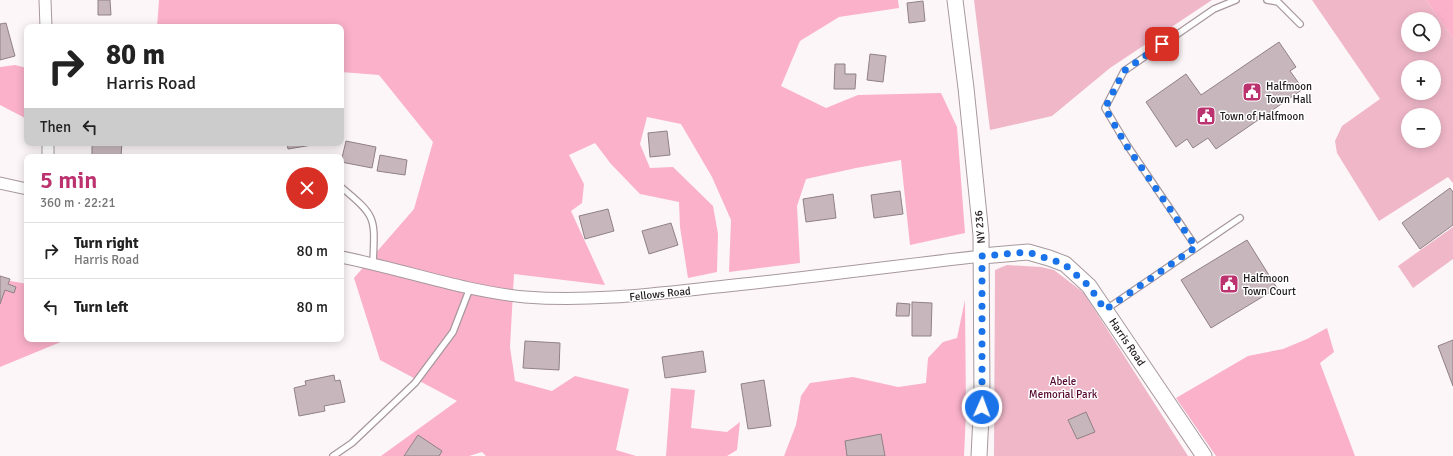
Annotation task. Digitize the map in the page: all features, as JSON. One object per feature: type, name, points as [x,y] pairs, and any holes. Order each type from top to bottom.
[{"type":"main road","name":"NY 236","points":[[955,0],[966,88],[982,256],[982,397],[979,456]]},
{"type":"main road","name":"Harris Road","points":[[982,256],[1028,252],[1064,264],[1089,286],[1204,456]]},
{"type":"street","points":[[45,0],[46,24]]},
{"type":"street","points":[[0,183],[24,188]]},
{"type":"street","name":"Fellows Road","points":[[344,258],[373,263],[470,288],[524,296],[576,299],[622,298],[817,277],[982,256]]},
{"type":"lane","points":[[1196,247],[1126,145],[1105,108],[1124,71],[1214,9],[1236,0]]},
{"type":"lane","points":[[1267,0],[1278,2],[1300,24]]},
{"type":"lane","points":[[344,190],[367,209],[373,221],[373,263]]},
{"type":"lane","points":[[1105,310],[1240,218]]},
{"type":"lane","points":[[333,456],[352,443],[415,383],[453,332],[470,288]]},
{"type":"green space","points":[[974,0],[1212,0],[1110,68],[1052,116],[990,130]]},
{"type":"green space","points":[[1312,0],[1426,0],[1435,12],[1401,12],[1401,52],[1441,52],[1441,21],[1453,38],[1453,183],[1448,177],[1379,221],[1337,153],[1335,141],[1342,126],[1380,99]]},
{"type":"green space","points":[[1453,227],[1453,259],[1413,288],[1398,266]]},
{"type":"green space","name":"Abele Memorial Park","points":[[1007,265],[1041,267],[1054,270],[1084,293],[1188,456],[994,456],[995,270]]},
{"type":"shaded area","points":[[159,0],[898,0],[899,8],[839,17],[800,41],[781,86],[826,108],[858,95],[941,93],[957,127],[965,233],[910,245],[901,160],[806,179],[797,206],[800,263],[729,272],[731,220],[712,177],[681,124],[647,117],[640,144],[650,168],[673,167],[713,206],[718,234],[717,272],[688,278],[680,227],[679,202],[640,194],[611,164],[595,143],[569,155],[584,184],[582,203],[571,211],[605,285],[514,274],[510,347],[515,381],[552,391],[575,376],[629,389],[616,450],[636,456],[486,456],[482,452],[469,456],[381,456],[457,401],[380,360],[354,278],[414,209],[433,142],[379,75],[344,72],[344,24],[157,24]]},
{"type":"shaded area","points":[[1426,0],[1453,0],[1453,38],[1441,21],[1441,12],[1435,12]]},
{"type":"shaded area","points":[[15,65],[24,67],[24,117],[0,105],[0,67]]},
{"type":"shaded area","points":[[0,279],[24,283],[24,342],[61,342],[0,367]]},
{"type":"shaded area","points":[[965,300],[966,413],[964,456],[784,456],[796,425],[801,396],[810,383],[853,377],[898,387],[926,383],[928,358],[943,342],[957,338]]},
{"type":"shaded area","points":[[1327,328],[1334,352],[1320,363],[1355,456],[1216,456],[1176,398],[1248,356],[1283,349],[1307,339]]},
{"type":"shaded area","points":[[671,388],[695,390],[691,428],[727,432],[740,422],[737,450],[727,456],[666,456]]},
{"type":"building","points":[[98,0],[110,0],[111,15],[98,15]]},
{"type":"building","points":[[923,1],[925,21],[909,23],[907,3]]},
{"type":"building","points":[[6,23],[15,56],[0,60],[0,24]]},
{"type":"building","name":"Halfmoon Town Hall","points":[[1279,42],[1296,67],[1290,71],[1303,89],[1216,149],[1208,138],[1193,148],[1187,139],[1176,147],[1146,102],[1186,74],[1201,95]]},
{"type":"building","points":[[870,54],[886,56],[883,82],[867,80]]},
{"type":"building","points":[[835,64],[845,64],[845,74],[856,74],[855,89],[834,89]]},
{"type":"building","points":[[667,131],[670,155],[650,157],[648,133]]},
{"type":"building","points":[[346,141],[376,147],[372,168],[344,163],[343,154]]},
{"type":"building","points":[[92,146],[122,146],[121,154],[92,154]]},
{"type":"building","points":[[288,146],[306,146],[288,149]]},
{"type":"building","points":[[380,155],[407,160],[405,175],[377,171]]},
{"type":"building","points":[[1450,188],[1453,192],[1453,225],[1420,249],[1402,223]]},
{"type":"building","points":[[900,191],[903,214],[874,218],[871,195]]},
{"type":"building","points":[[833,194],[836,218],[806,222],[803,199]]},
{"type":"building","points":[[608,209],[614,231],[585,239],[579,216]]},
{"type":"building","points":[[671,223],[678,245],[649,254],[642,231]]},
{"type":"building","name":"Halfmoon Town Court","points":[[1247,240],[1277,288],[1211,328],[1181,280]]},
{"type":"building","points":[[0,276],[10,279],[8,284],[16,287],[14,293],[5,290],[0,304]]},
{"type":"building","points":[[912,302],[932,303],[931,336],[912,336]]},
{"type":"building","points":[[897,303],[910,304],[909,316],[896,316]]},
{"type":"building","points":[[1453,340],[1453,386],[1438,346]]},
{"type":"building","points":[[525,341],[560,343],[559,370],[523,368]]},
{"type":"building","points":[[703,351],[706,372],[665,378],[662,357]]},
{"type":"building","points":[[334,375],[335,381],[340,380],[345,402],[324,406],[325,411],[299,416],[294,388],[306,385],[305,381]]},
{"type":"building","points":[[764,380],[771,426],[748,429],[741,384]]},
{"type":"building","points":[[1086,412],[1095,432],[1077,439],[1068,420]]},
{"type":"building","points":[[881,434],[885,456],[847,456],[845,441]]},
{"type":"building","points":[[418,435],[442,451],[439,456],[404,456]]},
{"type":"place","name":"Halfmoon Town Hall","points":[[1252,92]]},
{"type":"place","name":"Town of Halfmoon","points":[[1206,116]]},
{"type":"place","name":"Halfmoon Town Court","points":[[1229,284]]},
{"type":"route","points":[[982,407],[982,256],[996,256],[1028,252],[1064,264],[1089,286],[1105,310],[1196,247],[1126,145],[1105,108],[1124,71],[1162,44]]}]
